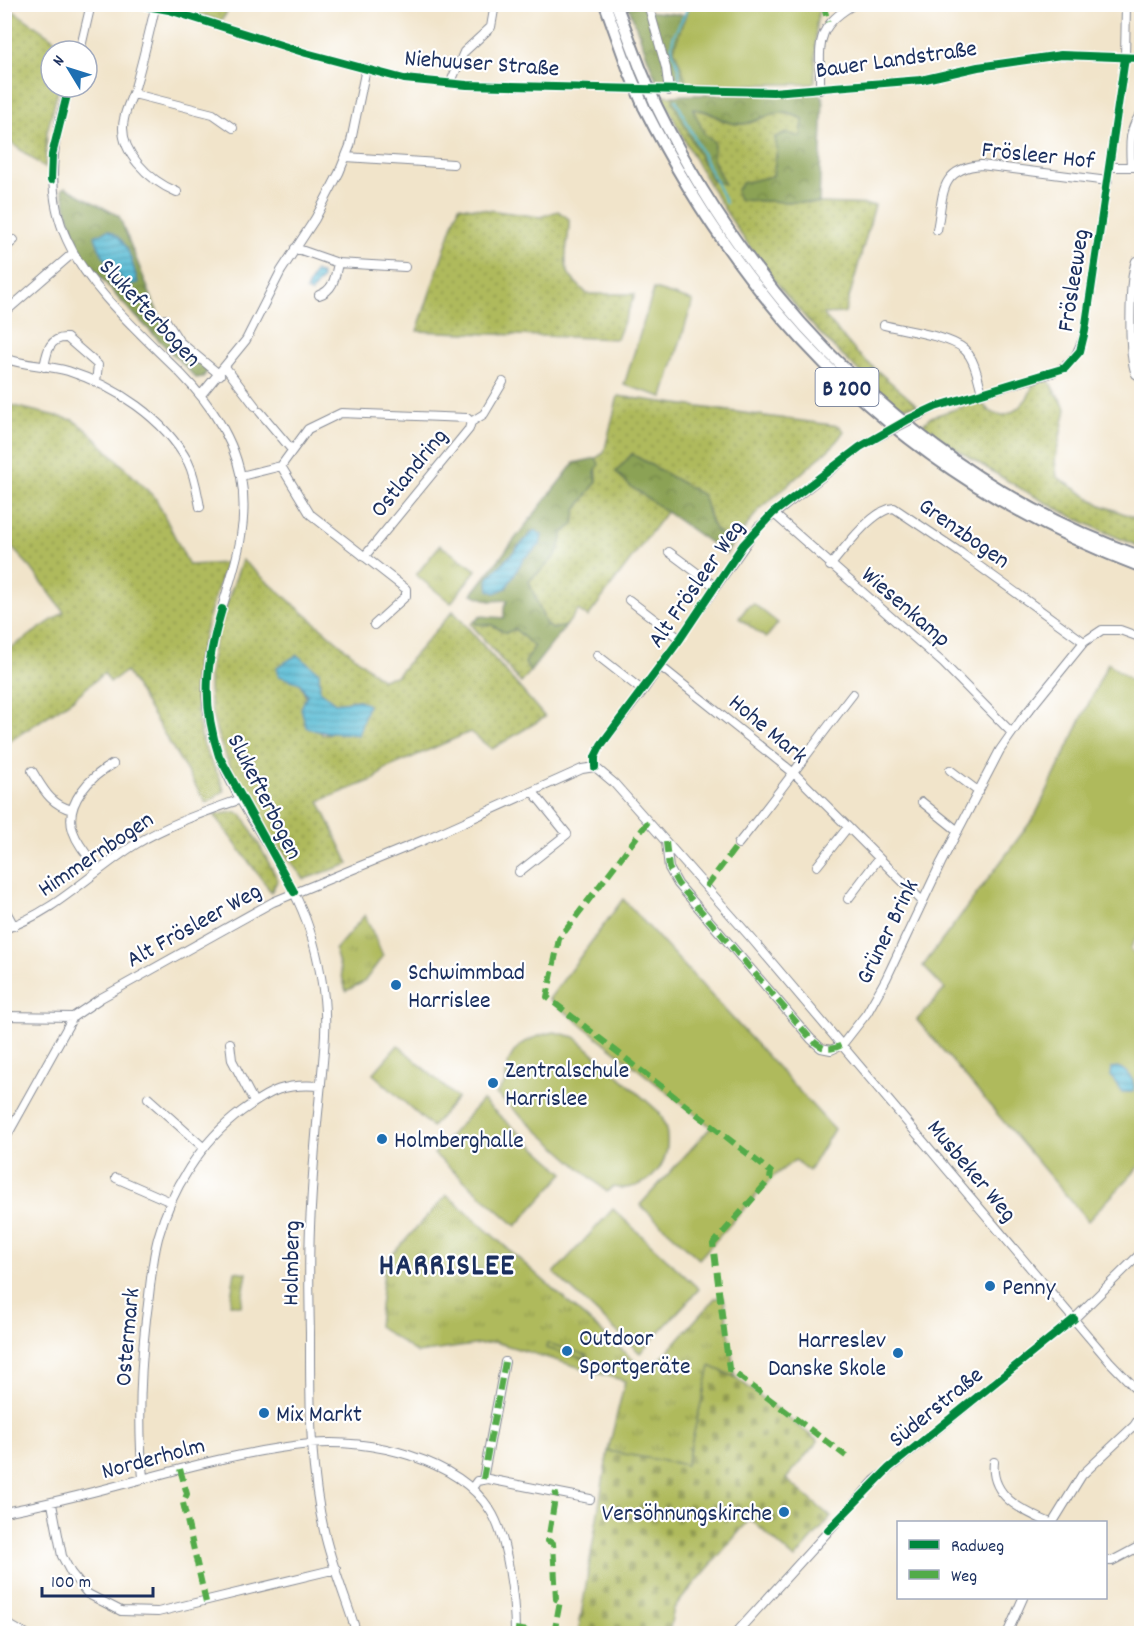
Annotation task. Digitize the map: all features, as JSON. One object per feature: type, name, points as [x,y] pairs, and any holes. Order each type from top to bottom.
[{"type":"highway","name":"B 200","points":[[604,4],[683,180],[724,245],[773,309],[830,371],[892,426],[977,487],[1044,525],[1142,567]]},
{"type":"highway","name":"B 200","points":[[616,4],[636,72]]},
{"type":"highway","name":"B 200","points":[[650,106],[732,238],[796,319],[870,394],[932,443],[996,486],[1048,515],[1142,557]]},
{"type":"street","points":[[83,39],[91,4]]},
{"type":"street","name":"Niehuuser Straße","points":[[135,4],[404,79],[450,84],[656,90]]},
{"type":"street","points":[[450,84],[464,52],[491,27],[495,4]]},
{"type":"street","points":[[648,4],[666,68],[669,91]]},
{"type":"street","points":[[820,90],[821,38],[828,22],[855,4]]},
{"type":"street","name":"Frösleeweg","points":[[935,407],[1065,368],[1080,351],[1085,331],[1125,58],[1126,4]]},
{"type":"street","points":[[155,8],[134,93],[123,120],[123,132],[130,155],[166,187],[177,192]]},
{"type":"street","name":"Bauer Landstraße","points":[[656,90],[820,90],[921,80],[1025,59],[1092,54],[1142,58]]},
{"type":"street","points":[[201,395],[226,368],[246,340],[280,271],[315,219],[346,157],[366,68]]},
{"type":"street","points":[[134,93],[213,114],[233,128]]},
{"type":"street","name":"Slukefterbogen","points":[[66,99],[52,155],[51,180],[54,204],[72,254],[129,323],[201,395],[218,419],[233,450],[241,476],[243,540],[214,637],[206,688],[213,739],[219,756],[294,892]]},
{"type":"street","points":[[1131,167],[1130,140],[1133,126],[1142,113]]},
{"type":"street","points":[[346,157],[453,164]]},
{"type":"street","name":"Frösleer Hof","points":[[937,230],[946,184],[952,173],[964,167],[981,165],[1108,181]]},
{"type":"street","points":[[1110,167],[1142,167]]},
{"type":"street","points":[[4,249],[14,240]]},
{"type":"street","points":[[295,248],[338,263],[405,267]]},
{"type":"street","points":[[4,313],[72,254]]},
{"type":"street","points":[[1136,261],[1132,281],[1132,347],[1139,376]]},
{"type":"street","points":[[319,296],[325,293],[333,283],[338,263]]},
{"type":"street","points":[[165,319],[179,341],[220,375]]},
{"type":"street","points":[[884,325],[954,343],[965,350],[972,361],[982,393]]},
{"type":"street","points":[[44,367],[51,344],[55,340],[67,338],[98,366],[96,382]]},
{"type":"street","points":[[4,358],[67,371],[96,382],[136,405],[153,419],[179,448],[193,476],[200,507]]},
{"type":"street","points":[[226,368],[292,450]]},
{"type":"street","points":[[471,423],[484,414],[503,382]]},
{"type":"street","name":"Alt Frösleer Weg","points":[[73,1017],[111,992],[294,892],[533,792],[582,769],[595,767],[601,745],[680,639],[743,545],[773,513],[863,445],[935,407]]},
{"type":"street","name":"Ostlandring","points":[[281,466],[314,424],[341,413],[462,416],[471,423],[469,429],[364,557]]},
{"type":"street","points":[[241,476],[281,466],[310,514],[406,589],[406,596],[374,625]]},
{"type":"street","name":"Grenzbogen","points":[[830,566],[875,518],[887,508],[894,508],[961,553],[1084,642]]},
{"type":"street","name":"Wiesenkamp","points":[[773,513],[830,566],[944,663],[1011,732]]},
{"type":"street","name":"Alt Frösleer Weg","points":[[669,552],[716,587]]},
{"type":"street","name":"Alt Frösleer Weg","points":[[629,600],[680,639]]},
{"type":"street","name":"Grüner Brink","points":[[842,1045],[867,1013],[886,979],[922,901],[1011,732],[1084,642],[1102,630],[1120,630],[1142,638]]},
{"type":"street","points":[[597,655],[643,691]]},
{"type":"street","name":"Hohe Mark","points":[[660,666],[795,774],[922,901]]},
{"type":"street","points":[[738,844],[795,774],[816,741],[853,694]]},
{"type":"street","points":[[99,870],[74,833],[72,810],[95,776],[113,764]]},
{"type":"street","name":"Musbeker Weg","points":[[595,767],[614,783],[666,842],[1074,1319],[1142,1395]]},
{"type":"street","points":[[950,770],[979,792]]},
{"type":"street","points":[[32,771],[49,799],[72,810]]},
{"type":"street","points":[[519,872],[567,834],[533,792]]},
{"type":"street","name":"Himmernbogen","points":[[4,929],[56,904],[99,870],[159,831],[241,799]]},
{"type":"street","points":[[922,802],[958,831]]},
{"type":"street","points":[[817,866],[848,827]]},
{"type":"street","points":[[666,842],[669,868],[678,884],[811,1039],[821,1048],[831,1050],[842,1045]]},
{"type":"street","points":[[848,899],[879,858]]},
{"type":"street","name":"Holmberg","points":[[294,892],[309,929],[321,975],[326,1013],[326,1052],[321,1086],[310,1223],[312,1444],[325,1533],[357,1634]]},
{"type":"street","points":[[4,908],[14,926]]},
{"type":"street","points":[[4,1016],[73,1017],[4,1141]]},
{"type":"street","points":[[230,1043],[232,1060],[254,1102]]},
{"type":"street","name":"Ostermark","points":[[143,1478],[139,1430],[145,1335],[158,1239],[171,1202],[204,1148],[220,1130],[254,1102],[285,1085],[321,1086]]},
{"type":"street","points":[[148,1098],[204,1148]]},
{"type":"street","points":[[116,1178],[171,1202]]},
{"type":"street","name":"Süderstraße","points":[[735,1634],[874,1480],[1074,1319],[1142,1252]]},
{"type":"street","points":[[483,1479],[505,1362]]},
{"type":"street","points":[[1054,1521],[1082,1475],[1134,1426],[1142,1414]]},
{"type":"street","name":"Norderholm","points":[[4,1512],[52,1504],[221,1459],[312,1444],[358,1446],[402,1453],[440,1467],[472,1488],[491,1511],[500,1533],[507,1566],[515,1634]]},
{"type":"street","points":[[994,1462],[995,1483],[1004,1495],[1012,1504],[1046,1521]]},
{"type":"street","points":[[472,1488],[477,1481],[483,1479],[590,1498]]},
{"type":"street","points":[[52,1504],[62,1556],[71,1574],[88,1594],[121,1611],[144,1614],[158,1612],[336,1569]]},
{"type":"street","points":[[1107,1560],[1112,1561],[1142,1545]]},
{"type":"street","points":[[1007,1634],[1023,1599]]},
{"type":"street","points":[[4,1622],[25,1634]]},
{"type":"green space","points":[[5,5],[54,39],[39,39],[39,99],[56,99],[47,132],[45,168],[5,138]]},
{"type":"green space","points":[[180,5],[232,5],[221,21],[192,12]]},
{"type":"green space","points":[[628,5],[643,5],[646,11],[686,15],[674,49],[688,85],[658,85]]},
{"type":"green space","points":[[689,5],[820,5],[816,25],[815,81],[811,84],[688,85],[674,49]]},
{"type":"green space","points":[[819,93],[823,97],[819,203],[739,200],[736,191],[742,183],[773,176],[777,150],[775,137],[787,133],[801,137],[803,119],[781,113],[742,124],[722,120],[705,111],[693,109],[705,135],[714,142],[713,160],[724,184],[711,180],[673,102],[674,96],[685,95]]},
{"type":"green space","points":[[662,95],[674,96],[673,102],[724,183],[713,160],[714,142],[705,136],[692,109],[705,112],[726,122],[741,124],[781,113],[804,120],[801,138],[775,137],[777,150],[773,176],[742,184],[739,200],[875,205],[845,313],[823,314],[857,353],[918,406],[898,406],[886,398],[828,342],[799,310],[772,277],[723,208]]},
{"type":"green space","points":[[65,187],[119,216],[159,316],[177,343],[209,369],[203,377],[196,378],[119,299],[83,256],[69,218],[62,189]]},
{"type":"green space","points":[[459,206],[540,217],[558,211],[569,219],[566,263],[570,276],[587,294],[635,294],[617,339],[417,331]]},
{"type":"green space","points":[[654,289],[693,301],[663,397],[624,385]]},
{"type":"green space","points":[[1048,380],[1066,409],[1055,460],[1057,477],[1101,505],[1141,520],[1141,547],[1055,508],[921,426],[931,417],[980,401],[993,413],[1005,415],[1026,400],[1032,384]]},
{"type":"green space","points":[[618,396],[839,426],[844,431],[834,445],[759,510],[734,542],[715,529],[708,509],[632,454],[617,472],[630,486],[667,511],[588,617],[578,610],[566,626],[553,629],[546,625],[529,581],[556,555],[562,534],[574,524],[576,510],[597,481],[596,458],[604,453]]},
{"type":"green space","points":[[5,404],[73,420],[88,431],[156,499],[189,565],[226,563],[206,627],[198,672],[198,717],[202,740],[224,791],[206,803],[126,671],[110,682],[104,673],[72,700],[5,744],[5,652],[64,612],[31,568],[5,540]]},
{"type":"green space","points":[[632,454],[703,495],[714,528],[734,542],[726,554],[630,486],[616,472]]},
{"type":"green space","points":[[596,458],[599,464],[595,472],[597,481],[576,510],[574,524],[562,534],[556,555],[529,581],[546,625],[553,629],[566,626],[530,672],[525,663],[534,647],[515,629],[506,633],[492,625],[476,624],[475,621],[481,616],[504,618],[504,607],[508,600],[490,601],[472,594],[574,463]],"holes":[[[540,545],[524,558],[515,551],[518,546]]]},
{"type":"green space","points":[[440,545],[476,570],[451,603],[416,575]]},
{"type":"green space","points":[[242,560],[381,679],[396,676],[453,611],[545,717],[492,749],[470,732],[385,769],[375,779],[319,801],[349,864],[304,879],[272,837],[242,790],[219,740],[212,714],[209,689],[211,657]],"holes":[[[300,683],[320,691],[335,703],[359,700],[339,731],[322,735]]]},
{"type":"green space","points":[[754,604],[778,623],[766,638],[739,618],[748,606]]},
{"type":"green space","points":[[475,621],[476,624],[493,625],[500,630],[518,630],[534,646],[525,663],[530,672],[521,683],[471,624]]},
{"type":"green space","points":[[1108,663],[1141,688],[1142,928],[1130,949],[1141,959],[1141,1165],[1088,1221],[917,1020],[945,989],[923,966],[1035,816]]},
{"type":"green space","points":[[234,812],[243,815],[278,880],[271,892],[214,815]]},
{"type":"green space","points":[[623,899],[834,1129],[809,1171],[795,1160],[774,1176],[699,1259],[640,1205],[711,1127],[549,999]]},
{"type":"green space","points":[[365,915],[383,956],[364,982],[346,991],[335,950]]},
{"type":"green space","points":[[554,1032],[575,1037],[659,1112],[665,1126],[666,1154],[661,1166],[652,1177],[641,1184],[628,1188],[612,1187],[607,1192],[496,1094],[506,1082],[509,1061],[513,1053],[526,1042]]},
{"type":"green space","points":[[398,1045],[457,1098],[432,1127],[373,1074]]},
{"type":"green space","points":[[482,1100],[564,1173],[516,1226],[434,1154]]},
{"type":"green space","points":[[447,1195],[648,1373],[715,1298],[724,1298],[735,1377],[710,1366],[686,1465],[608,1451],[625,1381],[495,1342],[417,1353],[378,1326],[385,1262]]},
{"type":"green space","points":[[613,1209],[699,1289],[640,1353],[554,1273]]},
{"type":"green space","points":[[235,1271],[247,1273],[241,1306],[230,1304]]},
{"type":"green space","name":"Outdoor Sportgeräte","points":[[547,1343],[587,1355],[585,1359],[546,1348]]},
{"type":"green space","points":[[710,1366],[735,1377],[818,1441],[786,1479],[831,1517],[795,1559],[750,1519],[674,1608],[669,1633],[578,1634],[608,1451],[686,1465]]},
{"type":"water","points":[[108,230],[121,239],[125,245],[138,283],[129,286],[104,257],[95,236]]},
{"type":"water","points":[[315,271],[321,274],[322,279],[311,293],[306,290]]},
{"type":"water","points":[[535,530],[542,535],[540,545],[524,558],[506,588],[495,593],[489,590],[488,578]]},
{"type":"water","points":[[297,655],[319,672],[320,691],[335,703],[359,700],[368,705],[358,735],[313,730],[306,727],[301,708],[307,695],[300,683],[279,676],[277,667]]},
{"type":"water","points":[[1117,1067],[1130,1076],[1134,1084],[1133,1092],[1122,1092],[1111,1076],[1112,1068]]},
{"type":"waterway","points":[[679,81],[679,71],[672,44],[675,32],[689,4]]},
{"type":"waterway","points":[[676,100],[726,203]]},
{"type":"marked path","points":[[823,4],[828,22]]},
{"type":"marked path","points":[[648,822],[559,939],[547,997],[771,1172],[770,1179],[713,1244],[729,1369],[846,1456]]},
{"type":"marked path","points":[[666,842],[669,868],[678,884],[811,1039],[825,1048],[842,1045]]},
{"type":"marked path","points":[[706,887],[738,844]]},
{"type":"marked path","points":[[483,1479],[505,1362]]},
{"type":"marked path","points":[[180,1469],[187,1494],[183,1503],[206,1602]]},
{"type":"marked path","points":[[554,1634],[560,1601],[556,1599],[553,1543],[548,1541],[556,1492]]},
{"type":"marked path","points":[[515,1629],[551,1634]]},
{"type":"cycle path","points":[[135,4],[169,10],[306,53],[404,79],[467,85],[773,92],[921,80],[978,67],[1061,55],[1142,58]]},
{"type":"cycle path","points":[[595,767],[595,757],[601,745],[680,639],[743,545],[773,513],[860,447],[909,419],[935,407],[1065,368],[1080,351],[1085,331],[1125,58]]},
{"type":"cycle path","points":[[51,180],[52,155],[66,99]]},
{"type":"cycle path","points":[[222,609],[209,665],[208,700],[213,736],[219,756],[294,892]]},
{"type":"cycle path","points":[[828,1530],[889,1468],[1074,1319]]},
{"type":"place","name":"Schwimmbad Harrislee","points":[[396,985]]},
{"type":"place","name":"Zentralschule Harrislee","points":[[493,1083]]},
{"type":"place","name":"Holmberghalle","points":[[382,1139]]},
{"type":"place","name":"Penny","points":[[990,1286]]},
{"type":"place","name":"Outdoor Sportgeräte","points":[[567,1351]]},
{"type":"place","name":"Harreslev Danske Skole","points":[[898,1353]]},
{"type":"place","name":"Mix Markt","points":[[264,1413]]},
{"type":"place","name":"Versöhnungskirche","points":[[784,1512]]},
{"type":"district","name":"HARRISLEE","points":[[447,1264]]}]
